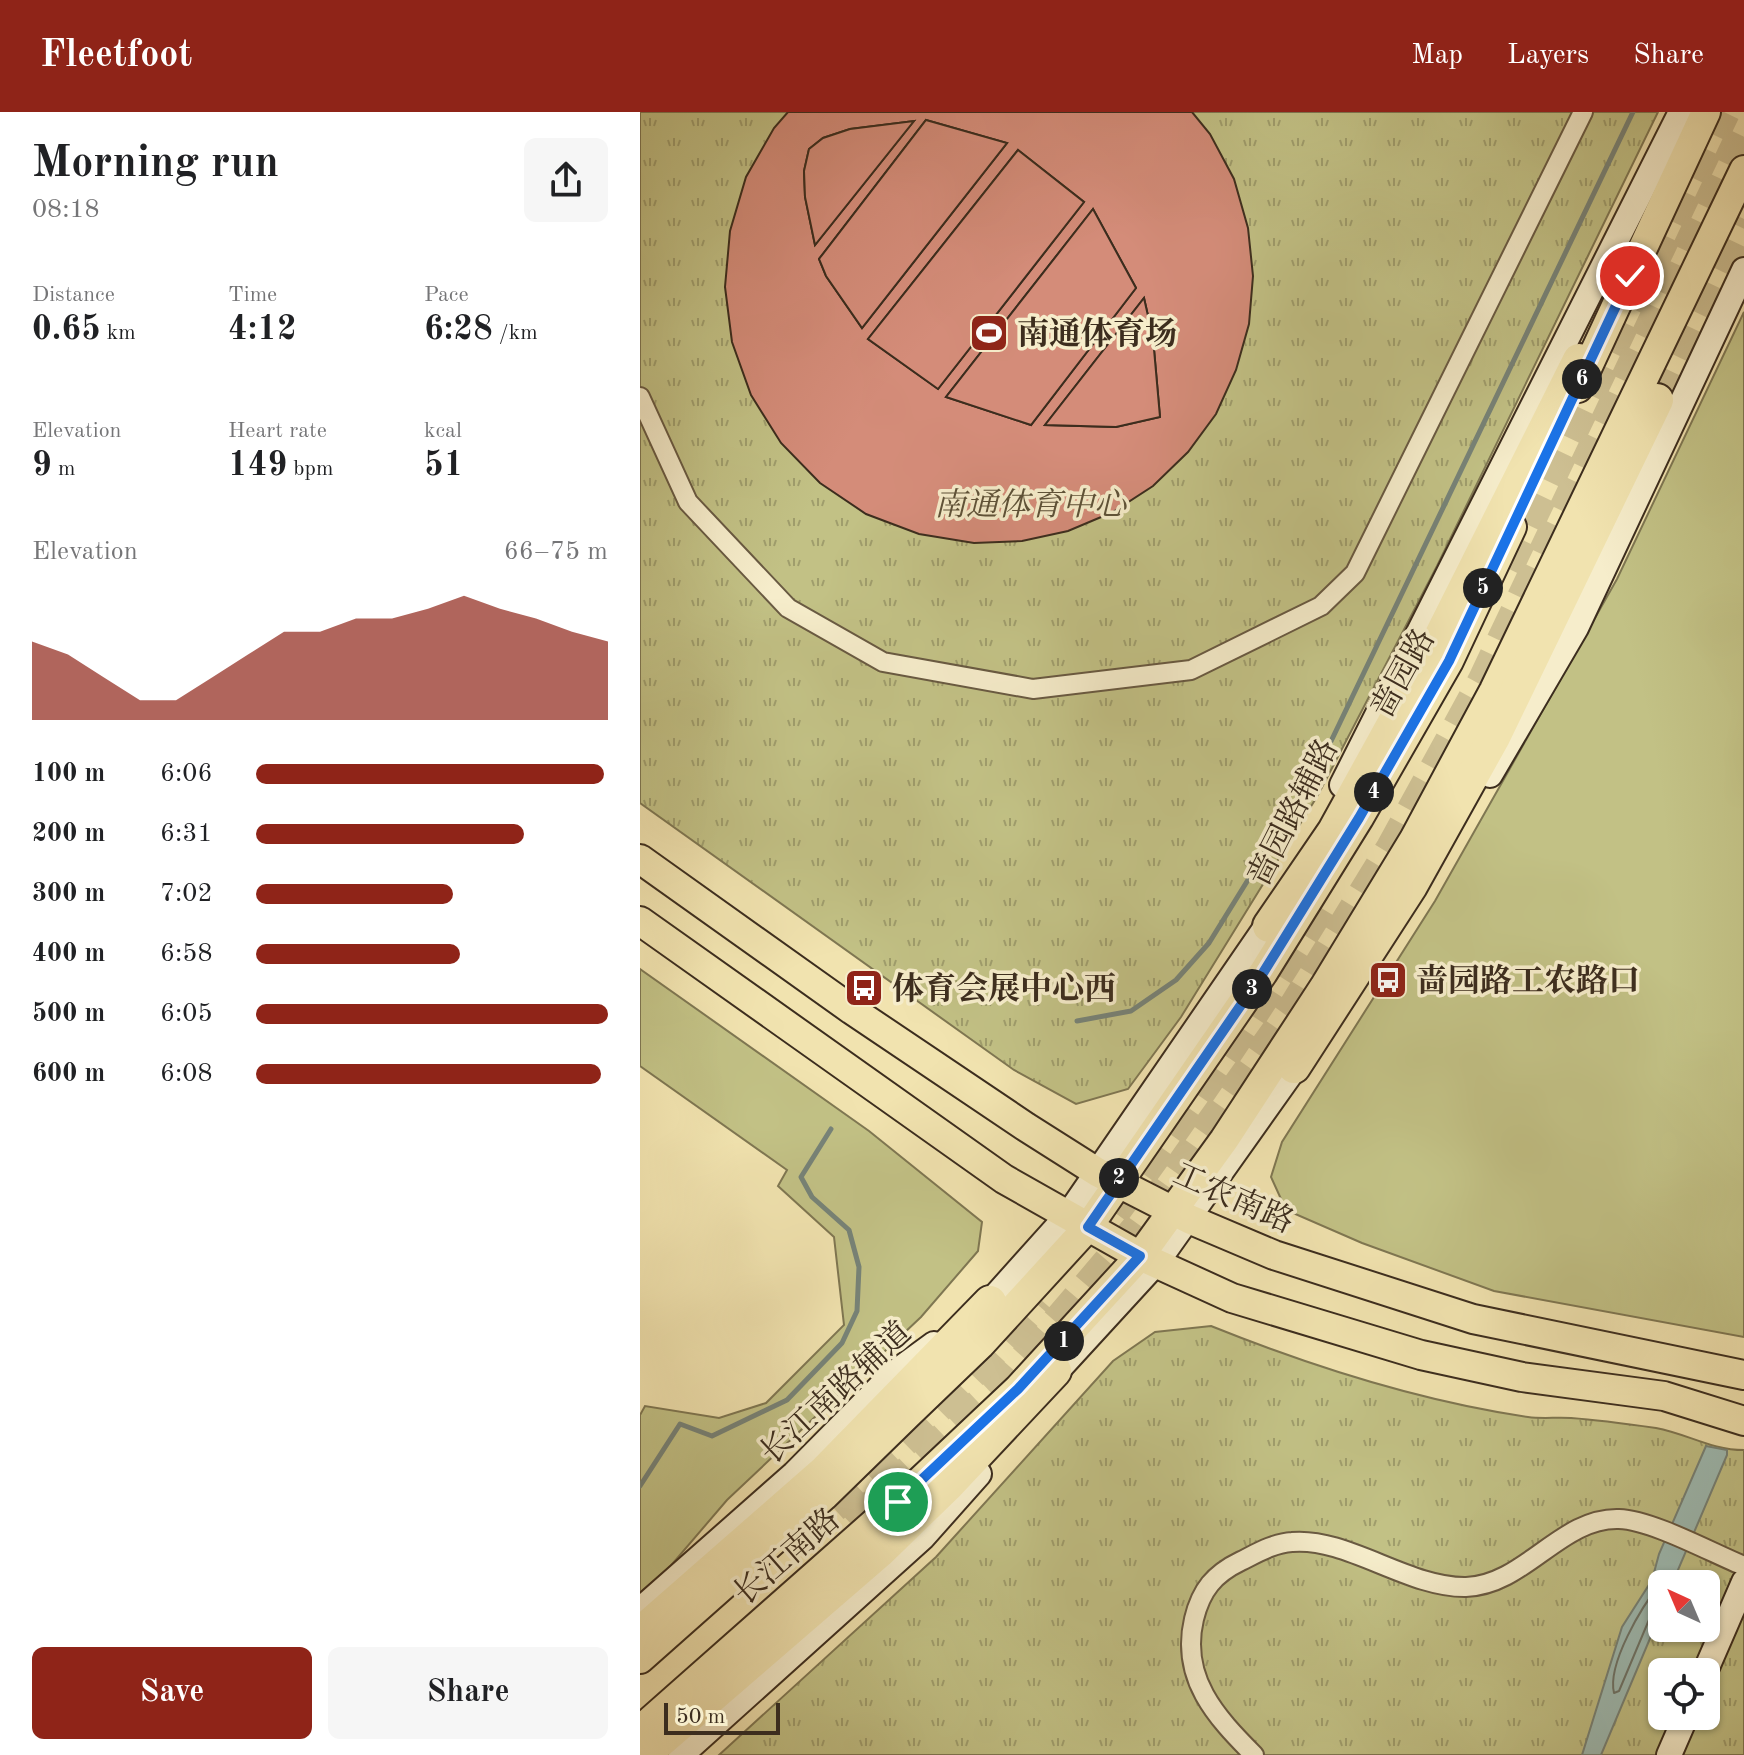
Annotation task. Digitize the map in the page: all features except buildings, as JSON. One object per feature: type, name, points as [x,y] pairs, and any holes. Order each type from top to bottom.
[{"type":"highway","points":[[1269,926],[1334,831],[1431,655],[1579,360]]},
{"type":"highway","points":[[1294,1067],[1411,886],[1494,737],[1657,400]]},
{"type":"highway","points":[[640,1633],[825,1471],[990,1302]]},
{"type":"highway","points":[[644,1755],[879,1552],[948,1485],[1055,1371]]},
{"type":"main road","name":"啬园路","points":[[1078,1221],[1108,1176],[1183,1093],[1263,973],[1359,818],[1449,661],[1706,112]]},
{"type":"main road","points":[[1148,1259],[1182,1214],[1414,839],[1494,690],[1744,170]]},
{"type":"main road","name":"工农南路","points":[[640,859],[852,1010],[1108,1176],[1182,1214],[1274,1255],[1473,1319],[1744,1375]]},
{"type":"main road","points":[[640,921],[1004,1179],[1148,1259],[1232,1298],[1421,1355],[1522,1377],[1664,1396],[1744,1421]]},
{"type":"main road","name":"长江南路","points":[[640,1659],[825,1495],[980,1345],[1078,1221]]},
{"type":"main road","name":"长江南路","points":[[640,1730],[898,1502],[1148,1259]]},
{"type":"street","points":[[640,397],[688,502],[788,608],[883,662],[1033,689],[1191,670],[1321,606],[1355,573],[1583,112]]},
{"type":"street","name":"啬园路辅路","points":[[1108,1176],[1269,926],[1681,112]]},
{"type":"street","points":[[1182,1214],[1399,931],[1576,628],[1744,270]]},
{"type":"street","name":"长江南路辅道","points":[[640,1610],[794,1474],[893,1374],[990,1302],[1078,1221]]},
{"type":"street","points":[[681,1755],[923,1537],[992,1459],[1055,1371],[1148,1259]]},
{"type":"street","points":[[1254,1755],[1205,1699],[1190,1656],[1194,1617],[1203,1593],[1222,1571],[1277,1545],[1306,1542],[1365,1558],[1429,1582],[1475,1586],[1522,1567],[1592,1524],[1617,1519],[1660,1531],[1744,1566]]},
{"type":"street","points":[[1711,1658],[1744,1582]]},
{"type":"street","points":[[1669,1755],[1680,1730]]},
{"type":"green space","name":"南通体育中心","points":[[640,112],[1658,112],[1437,566],[1318,795],[1181,1017],[1128,1089],[1076,1104],[1014,1070],[640,803]]},
{"type":"green space","points":[[1744,312],[1744,1337],[1494,1291],[1362,1243],[1286,1210],[1271,1177],[1282,1142],[1435,901],[1617,579]]},
{"type":"green space","points":[[640,969],[869,1131],[982,1222],[978,1251],[921,1317],[727,1500],[668,1569],[640,1593],[640,1415],[645,1406],[719,1418],[766,1403],[844,1325],[834,1237],[778,1186],[787,1170],[640,1066]]},
{"type":"green space","points":[[1211,1326],[1327,1369],[1447,1402],[1528,1417],[1582,1419],[1656,1428],[1721,1447],[1744,1450],[1744,1558],[1720,1613],[1720,1570],[1648,1570],[1648,1642],[1707,1642],[1700,1658],[1648,1658],[1648,1730],[1669,1730],[1658,1755],[719,1755],[936,1557],[1113,1361],[1155,1332]]},
{"type":"green space","points":[[1744,1604],[1744,1755],[1678,1755],[1689,1730],[1720,1730],[1720,1659]]},
{"type":"water","points":[[1706,1446],[1727,1450],[1678,1570],[1655,1570]]},
{"type":"water","points":[[1648,1586],[1649,1642],[1601,1755],[1582,1755],[1622,1627]]},
{"type":"waterway","points":[[1077,1021],[1131,1011],[1176,980],[1209,943],[1322,760],[1633,112]]},
{"type":"waterway","points":[[640,1486],[680,1424],[712,1436],[787,1400],[842,1343],[857,1311],[859,1267],[849,1230],[812,1197],[801,1177],[831,1129]]},
{"type":"tunnel","points":[[1507,568],[1724,112]]},
{"type":"tunnel","points":[[852,1525],[1010,1376],[1061,1318],[1136,1230],[1295,1006],[1392,848],[1483,682],[1744,131]]},
{"type":"tunnel","points":[[1657,400],[1744,219]]},
{"type":"tunnel","points":[[1114,1212],[1222,1060],[1323,902]]},
{"type":"tunnel","points":[[797,1539],[922,1423],[1040,1299]]},
{"type":"place","name":"南通体育场","points":[[989,333]]},
{"type":"place","name":"啬园路工农路口","points":[[1388,980]]},
{"type":"place","name":"体育会展中心西","points":[[864,988]]},
{"type":"route","points":[[898,1502],[1018,1389],[1140,1256],[1088,1227],[1263,973],[1359,818],[1449,661],[1630,276]]}]
